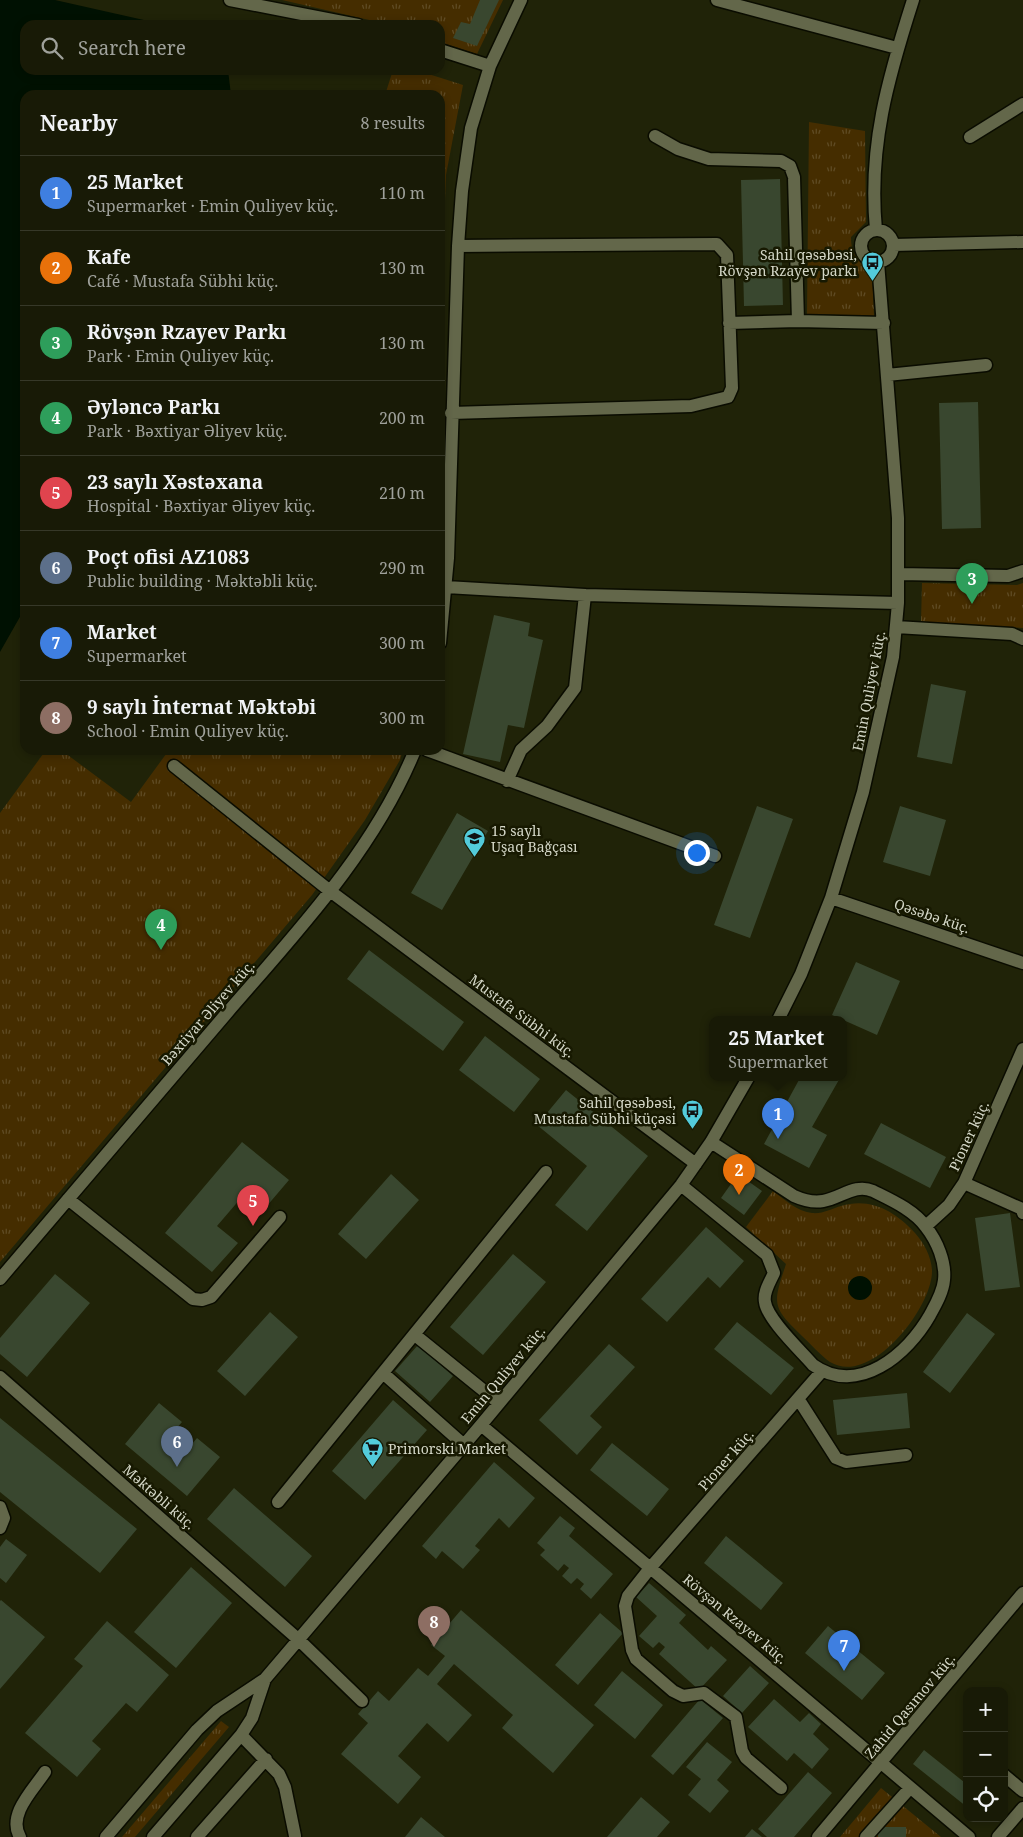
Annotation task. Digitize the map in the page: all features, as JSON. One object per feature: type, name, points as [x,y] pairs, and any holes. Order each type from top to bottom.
[{"type":"street","points":[[230,0],[332,20]]},
{"type":"street","points":[[445,536],[462,191],[471,128],[490,66],[521,0]]},
{"type":"street","points":[[717,0],[897,48]]},
{"type":"street","points":[[876,230],[873,198],[874,156],[888,82],[913,0]]},
{"type":"street","points":[[445,52],[490,66]]},
{"type":"street","points":[[970,137],[1023,104]]},
{"type":"street","points":[[655,136],[691,155],[709,158],[781,161],[790,166],[794,177],[798,321]]},
{"type":"street","points":[[876,230],[884,232],[890,237],[893,245],[892,253],[886,259],[878,262],[870,261],[864,255],[861,248],[862,239],[868,233],[876,230]]},
{"type":"street","points":[[893,245],[1023,242]]},
{"type":"street","points":[[451,413],[691,406],[719,401],[728,397],[732,388],[727,256],[717,244],[458,246]]},
{"type":"street","name":"Emin Quliyev küç.","points":[[780,1016],[801,974],[831,898],[863,792],[889,679],[896,628],[899,574],[898,518],[878,262]]},
{"type":"street","points":[[729,323],[798,321],[884,323]]},
{"type":"street","points":[[888,375],[986,364]]},
{"type":"street","points":[[899,574],[1008,576],[1023,571]]},
{"type":"street","points":[[445,572],[445,596]]},
{"type":"street","points":[[446,587],[585,595],[898,603]]},
{"type":"street","points":[[507,781],[522,750],[548,726],[575,688],[585,595]]},
{"type":"street","points":[[896,628],[1012,634],[1023,639]]},
{"type":"street","name":"Bəxtiyar Əliyev küç.","points":[[0,1279],[330,891],[378,820],[407,769],[412,755]]},
{"type":"street","points":[[440,755],[715,856]]},
{"type":"street","name":"Mustafa Sübhi küç.","points":[[174,766],[330,891],[696,1164]]},
{"type":"street","name":"Qəsəbə küç.","points":[[831,898],[1023,963]]},
{"type":"street","name":"Pioner küç.","points":[[926,1226],[949,1204],[964,1183],[1023,1049]]},
{"type":"street","name":"Emin Quliyev küç.","points":[[265,1679],[481,1425],[681,1185],[711,1142],[746,1081]]},
{"type":"street","points":[[681,1185],[767,1255],[774,1272],[766,1290],[765,1303],[769,1314],[813,1365],[822,1372],[835,1376],[848,1376],[863,1374],[883,1366],[907,1346],[925,1323],[939,1298],[944,1280],[943,1263],[938,1248],[926,1226],[909,1210],[871,1190],[857,1188],[836,1198],[821,1202],[809,1202],[794,1196],[711,1142]]},
{"type":"street","points":[[278,1502],[415,1336],[546,1172]]},
{"type":"street","points":[[964,1183],[1022,1209],[1023,1213]]},
{"type":"street","points":[[68,1199],[193,1299],[202,1300],[211,1297],[280,1217]]},
{"type":"street","points":[[415,1336],[499,1403]]},
{"type":"street","name":"Pioner küç.","points":[[781,1788],[746,1758],[742,1751],[736,1717],[704,1693],[683,1696],[673,1691],[636,1659],[632,1650],[625,1606],[628,1596],[651,1567],[822,1372]]},
{"type":"street","points":[[384,1374],[464,1445]]},
{"type":"street","name":"Məktəbli küç.","points":[[0,1377],[298,1640],[362,1701]]},
{"type":"street","points":[[799,1400],[836,1458],[846,1462],[906,1455]]},
{"type":"street","name":"Rövşən Rzayev küç.","points":[[481,1425],[969,1837]]},
{"type":"street","points":[[0,1507],[4,1518],[0,1528]]},
{"type":"street","name":"Zahid Qasımov küç.","points":[[818,1837],[1023,1593]]},
{"type":"street","points":[[153,1837],[241,1735],[252,1718],[265,1679]]},
{"type":"street","points":[[106,1837],[197,1730],[217,1711],[265,1679]]},
{"type":"street","points":[[241,1735],[280,1774],[285,1787],[295,1836]]},
{"type":"street","points":[[197,1837],[266,1759]]},
{"type":"street","points":[[20,1837],[16,1829],[17,1816],[45,1772]]},
{"type":"street","points":[[1006,1777],[1023,1791]]},
{"type":"street","points":[[866,1837],[910,1788]]},
{"type":"street","points":[[998,1837],[1023,1808]]},
{"type":"green space","points":[[282,0],[503,0],[477,54],[445,44],[445,20],[369,20]]},
{"type":"green space","points":[[391,75],[432,75],[463,85],[446,175],[445,201],[445,90],[387,90]]},
{"type":"green space","points":[[809,122],[865,131],[866,222],[851,237],[852,248],[856,256],[862,263],[872,269],[874,316],[807,314]]},
{"type":"green space","points":[[922,583],[1017,585],[1023,583],[1023,628],[921,622]]},
{"type":"green space","points":[[42,755],[68,755],[131,802],[165,755],[402,755],[365,820],[312,895],[0,1262],[0,813]]},
{"type":"green space","points":[[773,1191],[796,1208],[812,1213],[862,1203],[881,1208],[899,1218],[921,1241],[929,1255],[932,1270],[930,1286],[911,1322],[881,1354],[863,1363],[846,1367],[830,1362],[792,1326],[780,1311],[777,1296],[786,1264],[746,1227]]},
{"type":"green space","points":[[221,1721],[229,1727],[135,1837],[122,1837]]},
{"type":"green space","points":[[881,1788],[941,1837],[840,1837]]},
{"type":"shaded area","points":[[0,0],[55,0],[144,20],[20,20],[20,75],[229,75],[230,90],[20,90],[20,617],[0,652]]},
{"type":"shaded area","points":[[860,1276],[865,1277],[871,1283],[871,1293],[865,1299],[860,1300],[855,1299],[849,1293],[848,1288],[849,1283],[855,1277]]},
{"type":"building","points":[[480,0],[499,0],[477,46],[453,38],[461,22],[470,24]]},
{"type":"building","points":[[780,179],[783,305],[744,306],[741,180]]},
{"type":"building","points":[[978,402],[981,528],[942,529],[939,403]]},
{"type":"building","points":[[494,615],[530,623],[528,636],[543,640],[524,728],[508,725],[500,762],[463,754]]},
{"type":"building","points":[[931,684],[966,691],[952,764],[917,757]]},
{"type":"building","points":[[757,806],[793,819],[750,938],[714,925]]},
{"type":"building","points":[[900,806],[946,820],[930,876],[883,862]]},
{"type":"building","points":[[457,813],[488,831],[442,910],[411,893]]},
{"type":"building","points":[[369,950],[464,1022],[443,1051],[347,979]]},
{"type":"building","points":[[856,962],[900,981],[877,1035],[847,1022],[847,1016],[832,1015]]},
{"type":"building","points":[[485,1036],[540,1079],[514,1112],[459,1070]]},
{"type":"building","points":[[798,1081],[838,1081],[812,1127],[827,1135],[809,1168],[764,1144]]},
{"type":"building","points":[[566,1090],[648,1156],[587,1231],[555,1205],[587,1166],[537,1125]]},
{"type":"building","points":[[881,1123],[946,1157],[930,1188],[864,1154]]},
{"type":"building","points":[[242,1142],[289,1180],[266,1207],[247,1191],[217,1226],[238,1243],[212,1272],[165,1233]]},
{"type":"building","points":[[391,1174],[419,1200],[366,1259],[338,1234]]},
{"type":"building","points":[[738,1174],[762,1191],[744,1215],[721,1198]]},
{"type":"building","points":[[1010,1213],[1020,1287],[985,1291],[975,1218]]},
{"type":"building","points":[[706,1227],[744,1261],[720,1288],[708,1277],[667,1322],[641,1299]]},
{"type":"building","points":[[513,1254],[546,1282],[483,1355],[450,1327]]},
{"type":"building","points":[[55,1274],[90,1303],[27,1377],[0,1354],[0,1338]]},
{"type":"building","points":[[270,1312],[298,1337],[245,1396],[217,1371]]},
{"type":"building","points":[[967,1313],[995,1334],[950,1393],[923,1372]]},
{"type":"building","points":[[737,1322],[794,1368],[771,1395],[714,1349]]},
{"type":"building","points":[[609,1344],[635,1367],[590,1416],[602,1427],[577,1455],[539,1420]]},
{"type":"building","points":[[418,1345],[453,1376],[430,1402],[395,1371]]},
{"type":"building","points":[[907,1393],[910,1428],[837,1435],[833,1400]]},
{"type":"building","points":[[393,1400],[427,1430],[365,1500],[332,1471]]},
{"type":"building","points":[[159,1403],[182,1422],[170,1436],[187,1450],[197,1438],[220,1457],[187,1496],[125,1444]]},
{"type":"building","points":[[0,1418],[137,1529],[100,1573],[0,1492]]},
{"type":"building","points":[[612,1443],[669,1489],[647,1516],[590,1470]]},
{"type":"building","points":[[494,1462],[535,1498],[509,1528],[499,1518],[475,1546],[480,1550],[463,1569],[442,1551],[436,1559],[422,1546]]},
{"type":"building","points":[[234,1488],[312,1556],[285,1587],[207,1519]]},
{"type":"building","points":[[560,1516],[575,1528],[569,1536],[613,1574],[591,1599],[580,1589],[584,1584],[577,1578],[571,1584],[562,1576],[569,1568],[564,1564],[558,1571],[540,1555],[545,1550],[537,1543]]},
{"type":"building","points":[[726,1536],[783,1583],[761,1610],[704,1563]]},
{"type":"building","points":[[6,1539],[27,1555],[6,1583],[0,1578],[0,1547]]},
{"type":"building","points":[[191,1567],[232,1603],[176,1668],[134,1632]]},
{"type":"building","points":[[649,1583],[686,1615],[679,1623],[708,1650],[711,1646],[727,1660],[699,1690],[659,1654],[665,1647],[659,1642],[653,1648],[639,1636],[657,1616],[636,1597]]},
{"type":"building","points":[[0,1601],[45,1637],[0,1689]]},
{"type":"building","points":[[461,1610],[594,1725],[553,1773],[502,1728],[513,1715],[454,1664],[437,1684],[472,1715],[448,1742],[427,1723],[398,1756],[421,1777],[398,1804],[341,1754],[368,1723],[358,1714],[378,1691],[389,1701],[418,1668],[428,1676],[445,1656],[431,1645]]},
{"type":"building","points":[[600,1613],[623,1633],[578,1685],[555,1665]]},
{"type":"building","points":[[107,1621],[169,1675],[137,1712],[126,1703],[92,1741],[101,1749],[77,1777],[25,1733],[83,1666],[74,1659]]},
{"type":"building","points":[[828,1626],[885,1673],[862,1700],[805,1653]]},
{"type":"building","points":[[750,1666],[769,1683],[742,1713],[723,1696]]},
{"type":"building","points":[[622,1671],[663,1705],[635,1739],[594,1705]]},
{"type":"building","points":[[700,1699],[723,1718],[673,1775],[651,1756]]},
{"type":"building","points":[[774,1699],[800,1722],[809,1713],[821,1724],[813,1734],[829,1749],[812,1769],[794,1753],[787,1761],[748,1727]]},
{"type":"building","points":[[707,1742],[732,1762],[717,1780],[729,1791],[710,1813],[688,1795],[701,1779],[686,1767]]},
{"type":"building","points":[[924,1750],[963,1781],[963,1804],[913,1764]]},
{"type":"building","points":[[808,1772],[832,1793],[794,1837],[767,1837],[758,1829]]},
{"type":"building","points":[[641,1797],[670,1822],[657,1837],[607,1837]]},
{"type":"building","points":[[421,1817],[445,1837],[405,1837]]},
{"type":"building","points":[[878,1827],[906,1827],[906,1837],[878,1837]]},
{"type":"building","points":[[752,1829],[762,1837],[745,1837]]},
{"type":"place","name":"Sahil qəsəbəsi, Rövşən Rzayev parkı","points":[[873,282]]},
{"type":"place","name":"Rövşən Rzayev Parkı","points":[[972,604]]},
{"type":"place","name":"15 saylı Uşaq Bağçası","points":[[475,858]]},
{"type":"place","name":"Əyləncə Parkı","points":[[161,950]]},
{"type":"place","name":"Sahil qəsəbəsi, Mustafa Sübhi küçəsi","points":[[692,1130]]},
{"type":"place","name":"25 Market","points":[[778,1139]]},
{"type":"place","name":"Kafe","points":[[739,1195]]},
{"type":"place","name":"23 saylı Xəstəxana","points":[[253,1226]]},
{"type":"place","name":"Poçt ofisi AZ1083","points":[[177,1467]]},
{"type":"place","name":"Primorski Market","points":[[372,1468]]},
{"type":"place","name":"9 saylı İnternat Məktəbi","points":[[434,1647]]},
{"type":"place","name":"Market","points":[[844,1671]]}]
